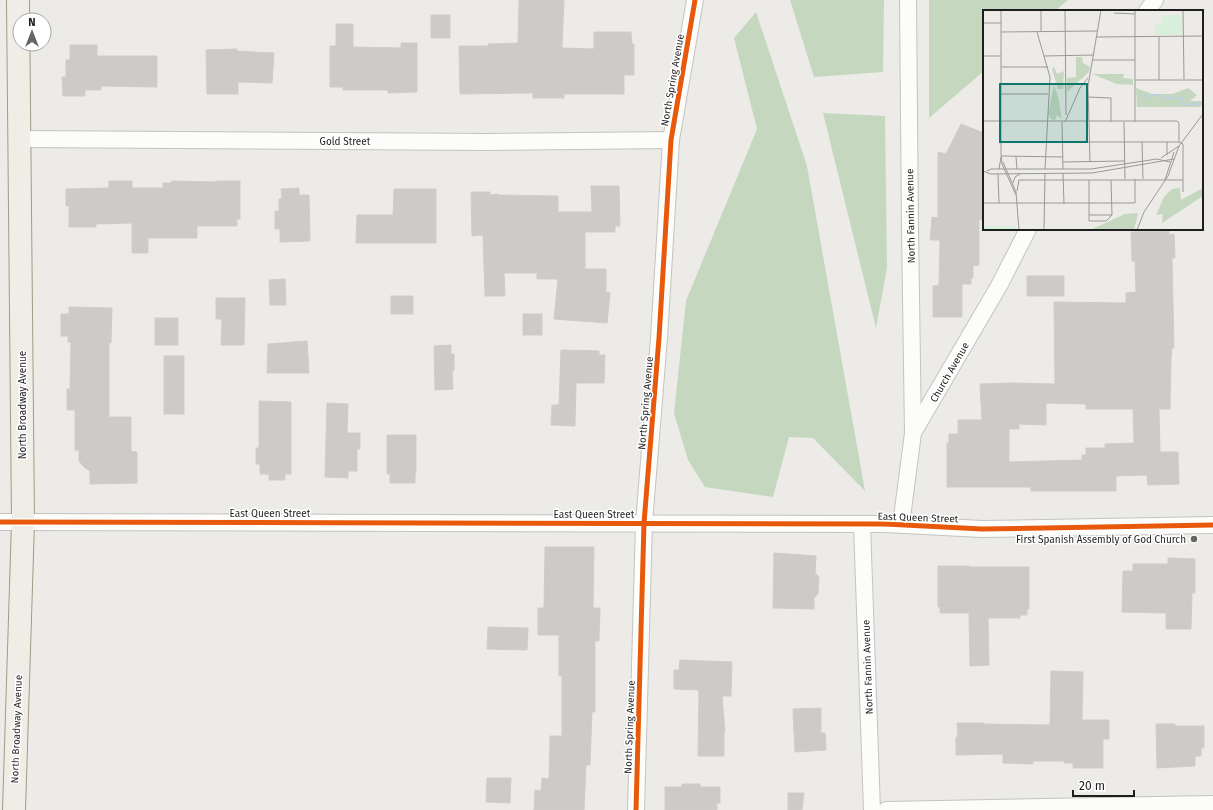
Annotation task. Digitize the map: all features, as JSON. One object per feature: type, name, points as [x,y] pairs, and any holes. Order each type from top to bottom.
[{"type":"main road","name":"North Broadway Avenue","points":[[14,810],[22,522],[18,0]]},
{"type":"street","name":"North Spring Avenue","points":[[636,810],[644,523],[659,338],[671,140],[695,0]]},
{"type":"street","name":"North Fannin Avenue","points":[[908,0],[910,244],[914,433]]},
{"type":"street","points":[[1148,10],[1155,0]]},
{"type":"street","name":"Gold Street","points":[[20,139],[480,142],[671,140]]},
{"type":"street","name":"Church Avenue","points":[[901,525],[914,433],[1000,284],[1027,230]]},
{"type":"street","name":"East Queen Street","points":[[0,522],[644,523],[901,525],[982,529],[1213,525]]},
{"type":"street","name":"North Fannin Avenue","points":[[862,525],[872,810]]},
{"type":"street","points":[[886,810],[1213,804]]},
{"type":"green space","points":[[790,0],[884,0],[883,72],[814,77]]},
{"type":"green space","points":[[929,0],[1068,0],[1056,10],[983,10],[983,72],[929,118]]},
{"type":"green space","points":[[756,12],[807,166],[865,491],[813,438],[789,437],[773,497],[705,487],[688,460],[674,413],[686,301],[757,129],[734,38]]},
{"type":"green space","points":[[823,113],[885,116],[887,268],[876,328]]},
{"type":"building","points":[[519,0],[564,0],[562,48],[594,49],[594,32],[631,32],[632,44],[634,44],[634,75],[624,75],[624,94],[564,94],[564,98],[533,98],[533,93],[460,94],[459,46],[488,46],[488,44],[518,43]]},
{"type":"building","points":[[431,15],[450,15],[450,38],[431,38]]},
{"type":"building","points":[[336,24],[353,24],[353,47],[401,48],[401,43],[417,43],[417,92],[388,93],[388,90],[343,90],[343,87],[330,87],[330,46],[336,46]]},
{"type":"building","points":[[70,45],[97,45],[97,56],[157,56],[157,87],[101,86],[101,90],[85,90],[85,96],[63,96],[62,77],[66,77],[66,60],[70,60]]},
{"type":"building","points":[[237,49],[237,51],[274,53],[272,83],[238,82],[238,94],[207,94],[206,50]]},
{"type":"building","points":[[961,124],[983,133],[983,221],[979,219],[979,265],[973,266],[973,278],[971,278],[971,284],[962,284],[962,317],[933,317],[933,286],[939,285],[940,240],[930,240],[932,217],[938,218],[938,152],[946,154]]},
{"type":"building","points":[[109,181],[132,181],[132,188],[163,188],[163,183],[171,183],[172,181],[240,181],[240,219],[237,219],[237,226],[197,226],[197,238],[148,238],[148,253],[132,253],[132,223],[96,224],[96,227],[69,227],[69,206],[66,206],[66,189],[109,188]]},
{"type":"building","points":[[591,186],[619,186],[620,226],[615,226],[615,232],[585,232],[585,269],[606,269],[606,292],[610,293],[607,323],[554,319],[558,279],[537,279],[537,273],[504,273],[505,296],[485,296],[483,235],[472,236],[471,192],[490,192],[490,195],[558,196],[558,212],[592,212]]},
{"type":"building","points":[[299,188],[299,195],[309,195],[310,241],[280,242],[280,229],[275,229],[275,211],[279,211],[279,199],[282,199],[281,189]]},
{"type":"building","points":[[394,189],[436,189],[436,243],[356,243],[357,215],[393,215]]},
{"type":"building","points":[[1169,231],[1169,235],[1174,234],[1175,258],[1172,258],[1174,348],[1172,348],[1171,358],[1170,409],[1159,409],[1160,452],[1178,452],[1179,484],[1148,485],[1147,475],[1116,476],[1116,491],[1031,491],[1031,487],[947,487],[947,443],[949,443],[949,434],[958,434],[958,420],[982,420],[980,384],[1055,384],[1054,302],[1126,303],[1126,293],[1136,292],[1135,261],[1132,261],[1131,232]],"holes":[[[1046,403],[1086,404],[1086,409],[1133,409],[1134,443],[1105,444],[1105,448],[1086,448],[1086,455],[1082,455],[1082,460],[1009,462],[1009,429],[1019,429],[1019,424],[1046,425]]]},
{"type":"building","points":[[1027,276],[1064,276],[1064,296],[1027,296]]},
{"type":"building","points":[[285,279],[286,305],[270,305],[269,280]]},
{"type":"building","points":[[391,296],[413,296],[413,314],[391,314]]},
{"type":"building","points":[[216,298],[245,298],[244,345],[221,345],[222,319],[216,319]]},
{"type":"building","points":[[69,307],[112,308],[111,343],[109,343],[109,417],[131,417],[131,451],[137,452],[137,483],[90,484],[90,471],[79,461],[79,450],[75,450],[75,410],[67,410],[67,389],[70,389],[71,342],[68,342],[68,336],[61,336],[61,314],[69,314]]},
{"type":"building","points":[[523,314],[542,314],[542,335],[523,335]]},
{"type":"building","points":[[155,318],[178,318],[178,345],[155,345]]},
{"type":"building","points":[[307,341],[309,373],[267,373],[268,344]]},
{"type":"building","points":[[451,345],[451,354],[454,354],[454,371],[452,371],[453,389],[435,390],[434,346]]},
{"type":"building","points":[[561,350],[599,351],[599,355],[605,355],[604,383],[576,383],[575,426],[551,425],[552,405],[559,405]]},
{"type":"building","points":[[164,356],[184,356],[184,414],[164,414]]},
{"type":"building","points":[[259,401],[291,402],[291,474],[285,474],[285,480],[269,480],[269,474],[260,474],[260,464],[256,464],[256,448],[259,448]]},
{"type":"building","points":[[327,403],[348,404],[347,433],[360,433],[360,449],[357,449],[357,471],[348,471],[348,478],[325,477]]},
{"type":"building","points":[[387,435],[416,435],[415,483],[390,483],[390,474],[387,474]]},
{"type":"building","points":[[545,547],[594,547],[593,608],[600,608],[599,641],[595,641],[595,712],[592,712],[590,765],[586,765],[584,810],[534,810],[535,790],[541,791],[542,778],[549,779],[550,736],[562,736],[562,676],[559,676],[559,635],[538,635],[538,608],[544,608]]},
{"type":"building","points":[[774,553],[816,556],[815,573],[819,577],[818,594],[814,598],[814,609],[773,608]]},
{"type":"building","points":[[1168,558],[1195,559],[1195,593],[1192,593],[1191,629],[1166,629],[1166,613],[1122,612],[1123,571],[1133,571],[1133,564],[1168,564]]},
{"type":"building","points":[[938,566],[1029,567],[1029,609],[1027,609],[1027,615],[1020,615],[1020,618],[988,618],[989,665],[970,666],[969,613],[940,613],[940,607],[938,607]]},
{"type":"building","points":[[488,627],[528,628],[527,650],[487,649]]},
{"type":"building","points":[[680,660],[732,662],[731,696],[722,696],[725,732],[724,756],[698,756],[699,690],[674,689],[674,670],[679,670]]},
{"type":"building","points":[[1051,671],[1083,672],[1082,720],[1109,720],[1109,739],[1103,739],[1103,768],[1073,768],[1073,763],[1064,763],[1064,761],[1033,761],[1033,764],[1003,763],[1003,754],[956,755],[956,737],[958,737],[957,723],[1050,725]]},
{"type":"building","points":[[821,708],[821,733],[825,733],[826,750],[795,752],[793,709]]},
{"type":"building","points":[[1156,724],[1175,724],[1175,726],[1204,726],[1204,748],[1201,748],[1201,756],[1195,756],[1195,766],[1157,768]]},
{"type":"building","points":[[487,778],[511,778],[510,803],[486,802]]},
{"type":"building","points":[[682,784],[700,784],[700,787],[720,787],[720,803],[717,803],[717,810],[665,810],[665,787],[682,787]]},
{"type":"building","points":[[788,793],[804,793],[802,810],[788,810]]},
{"type":"cycle path","points":[[636,810],[644,523],[659,338],[671,140],[695,0]]},
{"type":"cycle path","points":[[0,522],[885,524],[982,529],[1213,525]]},
{"type":"place","name":"First Spanish Assembly of God Church","points":[[1194,539]]}]
